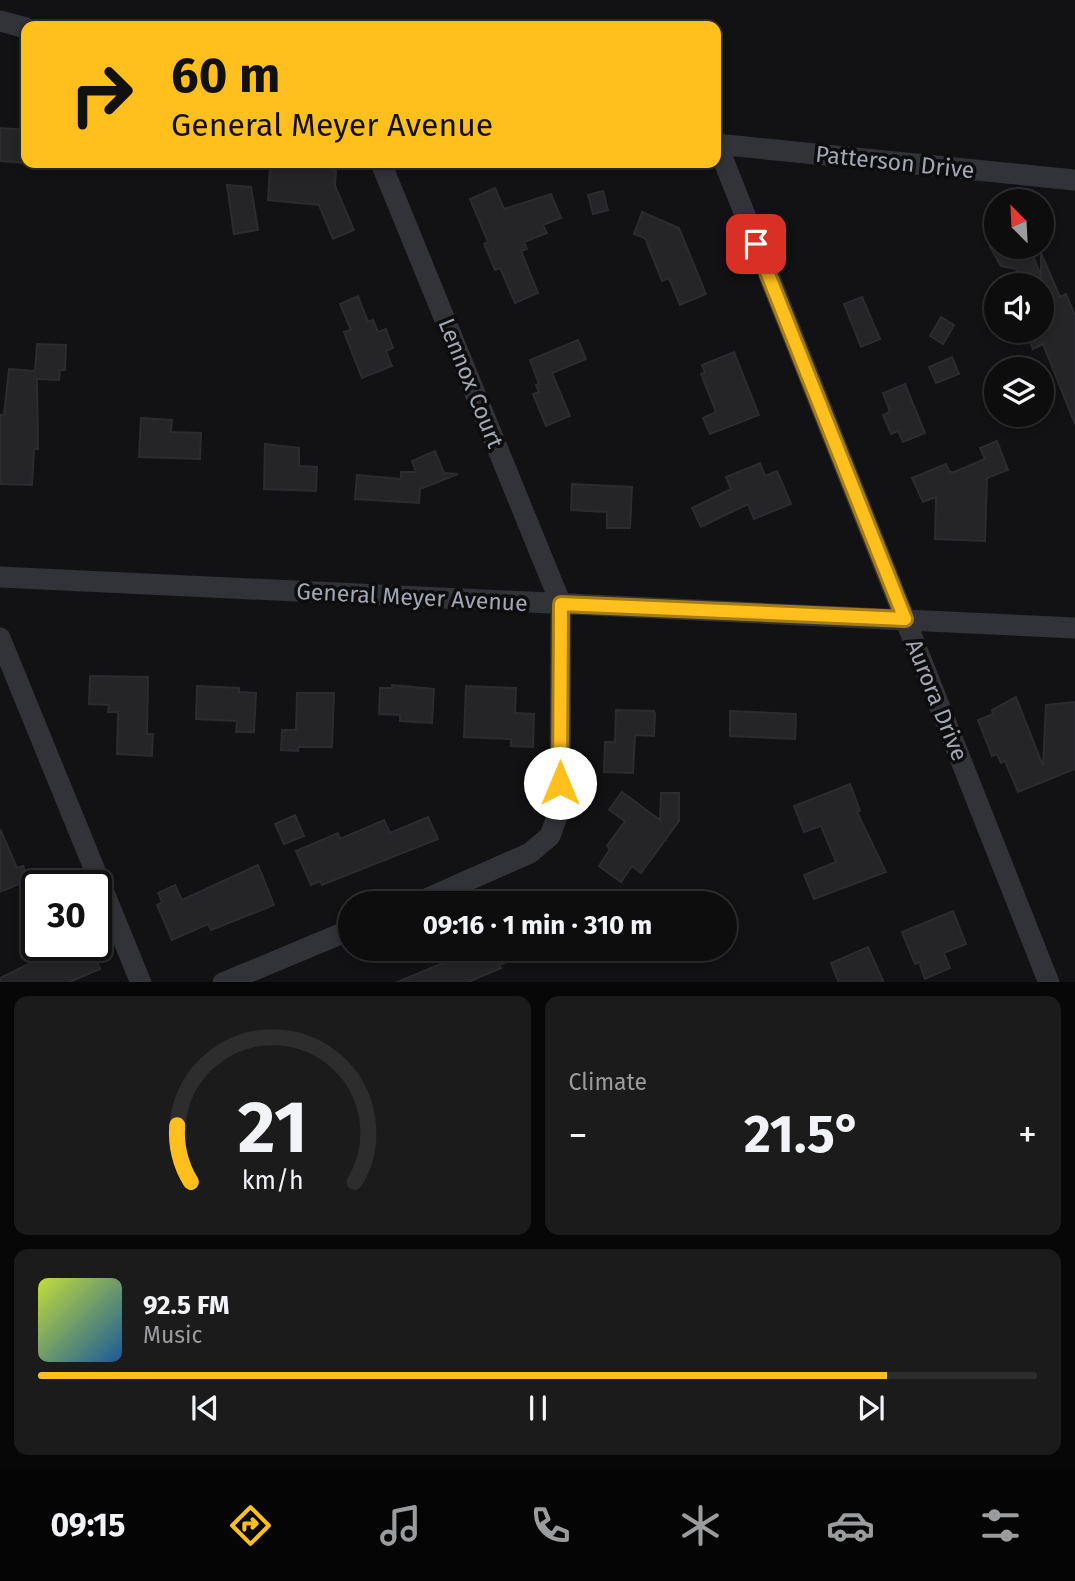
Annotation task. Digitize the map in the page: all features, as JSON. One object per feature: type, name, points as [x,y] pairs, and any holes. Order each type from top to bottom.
[{"type":"street","points":[[0,21],[21,27]]},
{"type":"street","name":"Patterson Drive","points":[[721,145],[1075,180]]},
{"type":"street","name":"Aurora Drive","points":[[721,157],[905,619],[1042,980]]},
{"type":"street","name":"Lennox Court","points":[[383,168],[561,604]]},
{"type":"street","name":"General Meyer Avenue","points":[[0,577],[1075,628]]},
{"type":"street","points":[[444,891],[520,858],[551,836],[560,808],[561,604]]},
{"type":"street","points":[[0,638],[141,982]]},
{"type":"street","points":[[223,982],[338,935]]},
{"type":"building","points":[[0,128],[21,130],[21,163],[0,161]]},
{"type":"building","points":[[270,168],[332,168],[332,171],[336,171],[335,186],[354,230],[333,239],[319,205],[268,200]]},
{"type":"building","points":[[227,185],[251,187],[258,230],[234,234]]},
{"type":"building","points":[[495,188],[504,209],[551,194],[561,218],[543,225],[547,233],[524,242],[527,249],[521,251],[538,293],[515,303],[500,268],[495,270],[484,244],[488,242],[470,199]]},
{"type":"building","points":[[603,191],[608,210],[593,214],[588,195]]},
{"type":"building","points":[[642,212],[679,228],[706,294],[680,305],[669,278],[662,281],[645,238],[634,234]]},
{"type":"building","points":[[997,259],[1035,259],[1040,273],[1018,273],[1016,269],[1001,266]]},
{"type":"building","points":[[1041,259],[1044,259],[1050,273],[1041,273]]},
{"type":"building","points":[[1054,283],[1060,297],[1066,294],[1075,316],[1075,424],[1054,372],[1054,357],[1048,357],[1043,344],[1033,349],[1031,343],[1054,343]]},
{"type":"building","points":[[358,296],[368,322],[373,320],[378,332],[386,329],[393,348],[386,351],[392,366],[362,378],[344,332],[351,330],[340,304]]},
{"type":"building","points":[[862,297],[880,339],[861,347],[844,304]]},
{"type":"building","points":[[941,317],[954,325],[943,344],[930,336]]},
{"type":"building","points":[[578,340],[586,359],[552,373],[570,416],[546,426],[533,394],[539,392],[536,385],[539,384],[530,360]]},
{"type":"building","points":[[37,344],[66,345],[65,370],[60,370],[59,380],[37,379],[38,449],[34,449],[32,485],[0,484],[0,415],[4,415],[9,369],[35,371]]},
{"type":"building","points":[[734,352],[759,415],[710,434],[703,418],[716,412],[701,374],[705,372],[702,365]]},
{"type":"building","points":[[952,357],[959,374],[936,383],[929,367]]},
{"type":"building","points":[[905,384],[925,433],[903,442],[898,431],[891,434],[883,415],[890,412],[883,393]]},
{"type":"building","points":[[141,418],[172,420],[171,432],[201,433],[200,459],[139,457]]},
{"type":"building","points":[[997,441],[1008,470],[987,478],[985,541],[935,539],[936,497],[923,502],[912,478],[946,464],[950,472],[954,472],[985,459],[980,448]]},
{"type":"building","points":[[265,444],[299,448],[299,466],[317,467],[316,491],[264,489]]},
{"type":"building","points":[[435,451],[444,473],[458,474],[420,489],[419,503],[355,499],[357,475],[401,479],[401,472],[416,472],[412,461]]},
{"type":"building","points":[[760,463],[765,476],[777,471],[791,504],[754,519],[748,504],[701,527],[692,508],[731,489],[726,477]]},
{"type":"building","points":[[572,484],[632,487],[630,528],[607,528],[607,512],[571,510]]},
{"type":"building","points":[[90,676],[148,677],[147,734],[153,734],[152,756],[117,754],[118,712],[108,712],[109,705],[89,704]]},
{"type":"building","points":[[392,685],[434,689],[432,723],[400,721],[400,715],[379,714],[380,688],[392,688]]},
{"type":"building","points":[[197,686],[239,688],[239,692],[256,693],[254,732],[236,732],[237,721],[196,719]]},
{"type":"building","points":[[466,686],[516,688],[515,713],[534,714],[533,747],[511,746],[511,739],[464,737]]},
{"type":"building","points":[[297,693],[334,693],[332,747],[281,750],[282,730],[296,730]]},
{"type":"building","points":[[1016,697],[1043,766],[1046,705],[1075,702],[1075,769],[1018,792],[1005,761],[1001,763],[997,754],[992,756],[978,720],[993,714],[992,710]]},
{"type":"building","points":[[616,710],[654,711],[655,714],[654,736],[635,735],[633,773],[604,772],[605,742],[615,742]]},
{"type":"building","points":[[730,711],[796,714],[795,739],[730,736]]},
{"type":"building","points":[[850,784],[860,811],[857,812],[886,872],[814,899],[804,875],[836,862],[821,826],[804,832],[794,806]]},
{"type":"building","points":[[622,792],[660,820],[661,793],[679,793],[679,821],[641,873],[632,866],[621,882],[599,866],[610,849],[607,846],[625,821],[609,810]]},
{"type":"building","points":[[295,815],[304,836],[284,844],[275,824]]},
{"type":"building","points":[[428,817],[438,839],[322,885],[320,881],[311,885],[296,851],[338,833],[340,839],[384,820],[390,833]]},
{"type":"building","points":[[0,829],[17,868],[23,866],[25,870],[21,870],[21,883],[0,892]]},
{"type":"building","points":[[258,865],[274,905],[211,930],[208,924],[172,940],[157,905],[162,902],[158,893],[175,885],[182,900]]},
{"type":"building","points":[[953,911],[966,944],[944,953],[950,968],[925,979],[919,962],[915,964],[902,932]]},
{"type":"building","points":[[868,947],[884,982],[839,982],[831,963]]},
{"type":"building","points":[[35,961],[97,961],[100,969],[69,982],[0,982],[0,978]]},
{"type":"building","points":[[448,961],[510,961],[499,965],[501,968],[468,982],[397,982]]},
{"type":"route","points":[[560,783],[561,604],[905,619],[756,244]]}]
